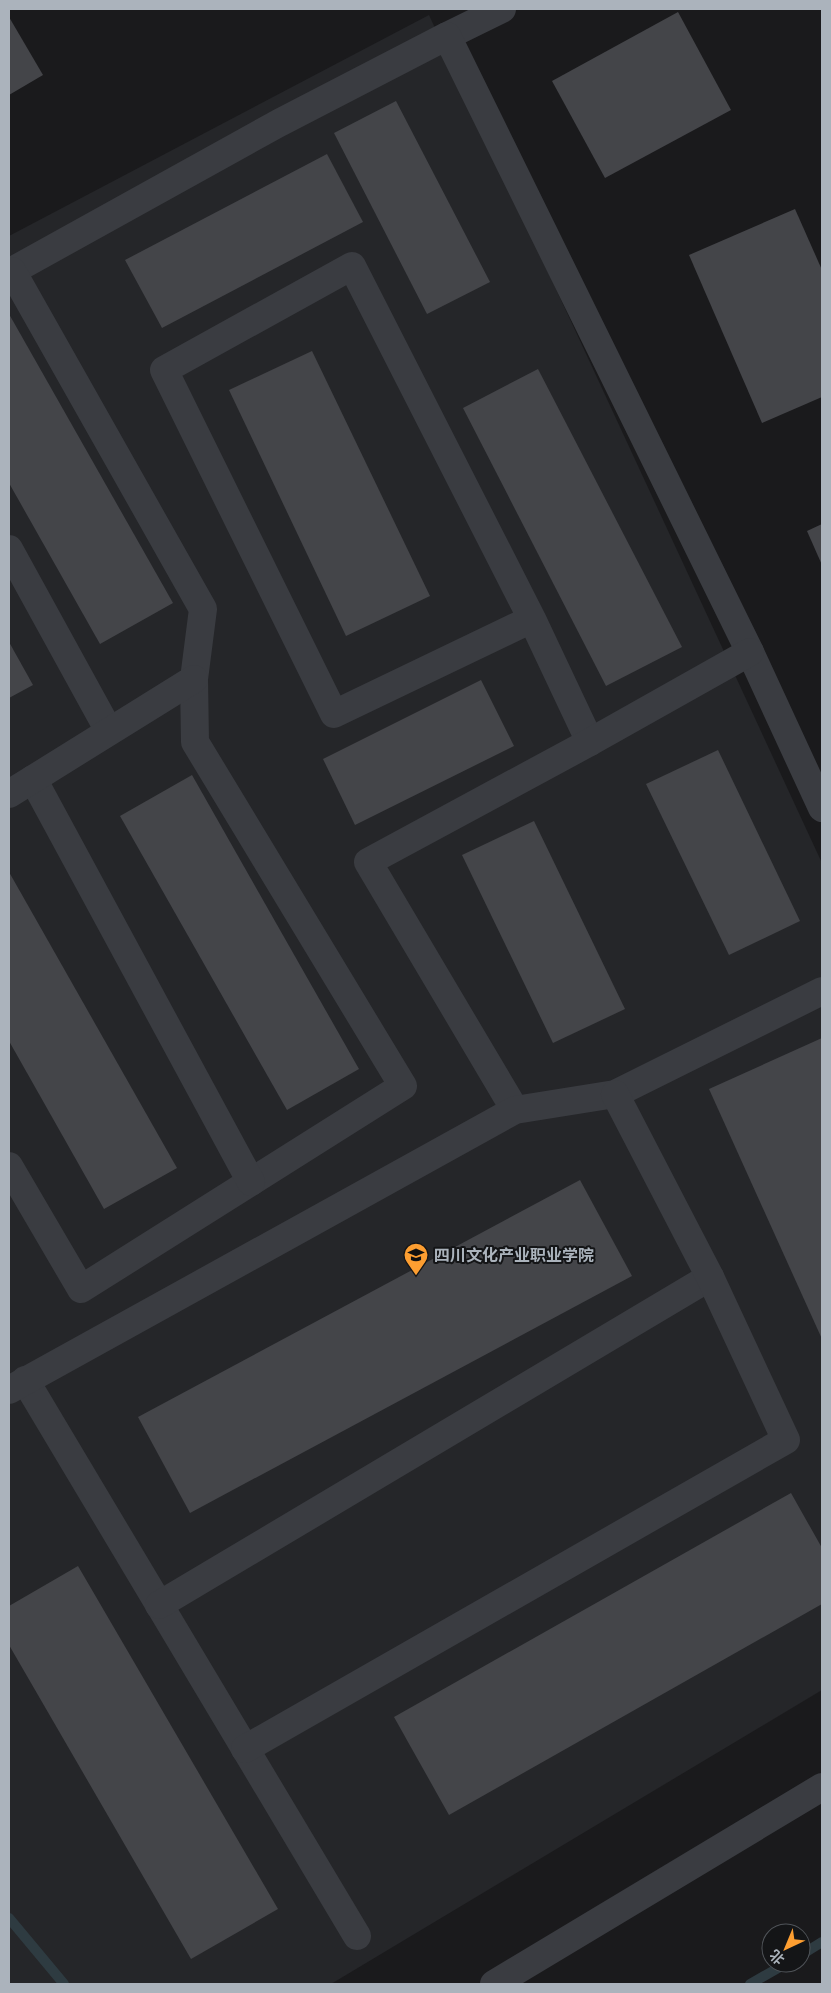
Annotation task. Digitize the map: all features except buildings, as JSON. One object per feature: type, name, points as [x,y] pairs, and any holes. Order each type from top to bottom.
[{"type":"street","points":[[9,1166],[81,1289],[403,1086],[195,742],[194,679],[203,609],[10,271],[280,123],[502,9]]},
{"type":"street","points":[[447,36],[750,652],[822,808]]},
{"type":"street","points":[[532,619],[334,714],[164,370],[352,266],[532,619],[590,742]]},
{"type":"street","points":[[9,550],[109,732]]},
{"type":"street","points":[[515,1110],[368,862],[590,742],[750,652]]},
{"type":"street","points":[[9,794],[194,679]]},
{"type":"street","points":[[32,779],[251,1182]]},
{"type":"street","points":[[357,1936],[159,1605],[17,1386],[515,1110],[616,1094],[822,991]]},
{"type":"street","points":[[245,1749],[786,1440],[710,1278],[616,1094]]},
{"type":"street","points":[[159,1605],[710,1278]]},
{"type":"street","points":[[494,1984],[822,1788]]},
{"type":"shaded area","name":"四川文化产业职业学院","points":[[429,15],[822,863],[822,1690],[331,1984],[9,1984],[9,236]]},
{"type":"waterway","points":[[9,1918],[64,1984]]},
{"type":"waterway","points":[[811,1949],[822,1942]]},
{"type":"waterway","points":[[750,1984],[769,1973]]},
{"type":"place","name":"四川文化产业职业学院","points":[[416,1276]]}]
